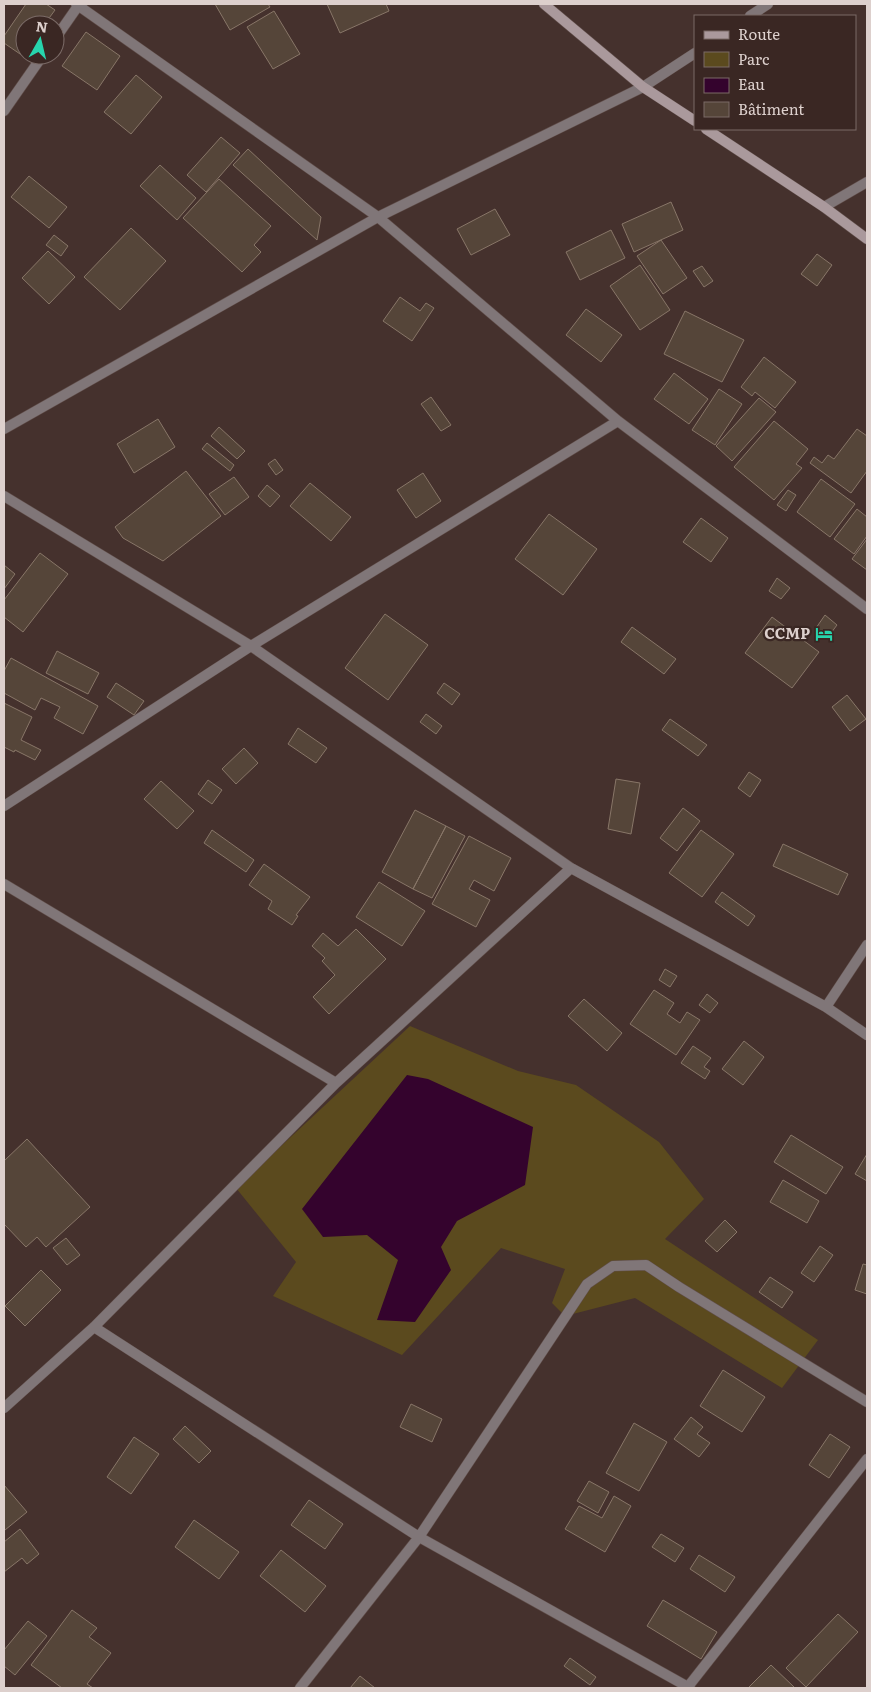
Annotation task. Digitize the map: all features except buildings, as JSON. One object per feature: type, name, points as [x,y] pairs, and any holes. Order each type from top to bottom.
[{"type":"street","points":[[544,4],[643,87],[694,120]]},
{"type":"street","points":[[752,15],[768,4]]},
{"type":"street","points":[[65,24],[79,5],[378,216],[618,421],[867,609]]},
{"type":"street","points":[[4,429],[378,216],[643,87],[694,54]]},
{"type":"street","points":[[4,110],[36,65]]},
{"type":"street","points":[[708,130],[824,207],[867,240]]},
{"type":"street","points":[[824,207],[867,182]]},
{"type":"street","points":[[4,806],[251,646],[618,421]]},
{"type":"street","points":[[4,496],[251,646],[571,868],[826,1007],[867,1035]]},
{"type":"street","points":[[4,1408],[94,1328],[336,1082],[571,868]]},
{"type":"street","points":[[4,884],[336,1082]]},
{"type":"street","points":[[826,1007],[867,946]]},
{"type":"street","points":[[300,1688],[419,1537],[587,1284],[613,1266],[646,1265],[679,1288],[867,1402]]},
{"type":"street","points":[[94,1328],[419,1537],[688,1688],[867,1459]]},
{"type":"green space","points":[[410,1026],[518,1071],[576,1085],[659,1142],[704,1199],[665,1239],[818,1340],[782,1388],[635,1298],[565,1316],[552,1303],[565,1269],[501,1248],[402,1355],[273,1296],[296,1262],[236,1188]]},
{"type":"water","points":[[407,1075],[428,1079],[533,1127],[525,1185],[457,1221],[441,1247],[451,1270],[415,1322],[377,1320],[398,1260],[367,1235],[323,1237],[302,1209]]},
{"type":"place","name":"CCMP","points":[[824,634]]}]
